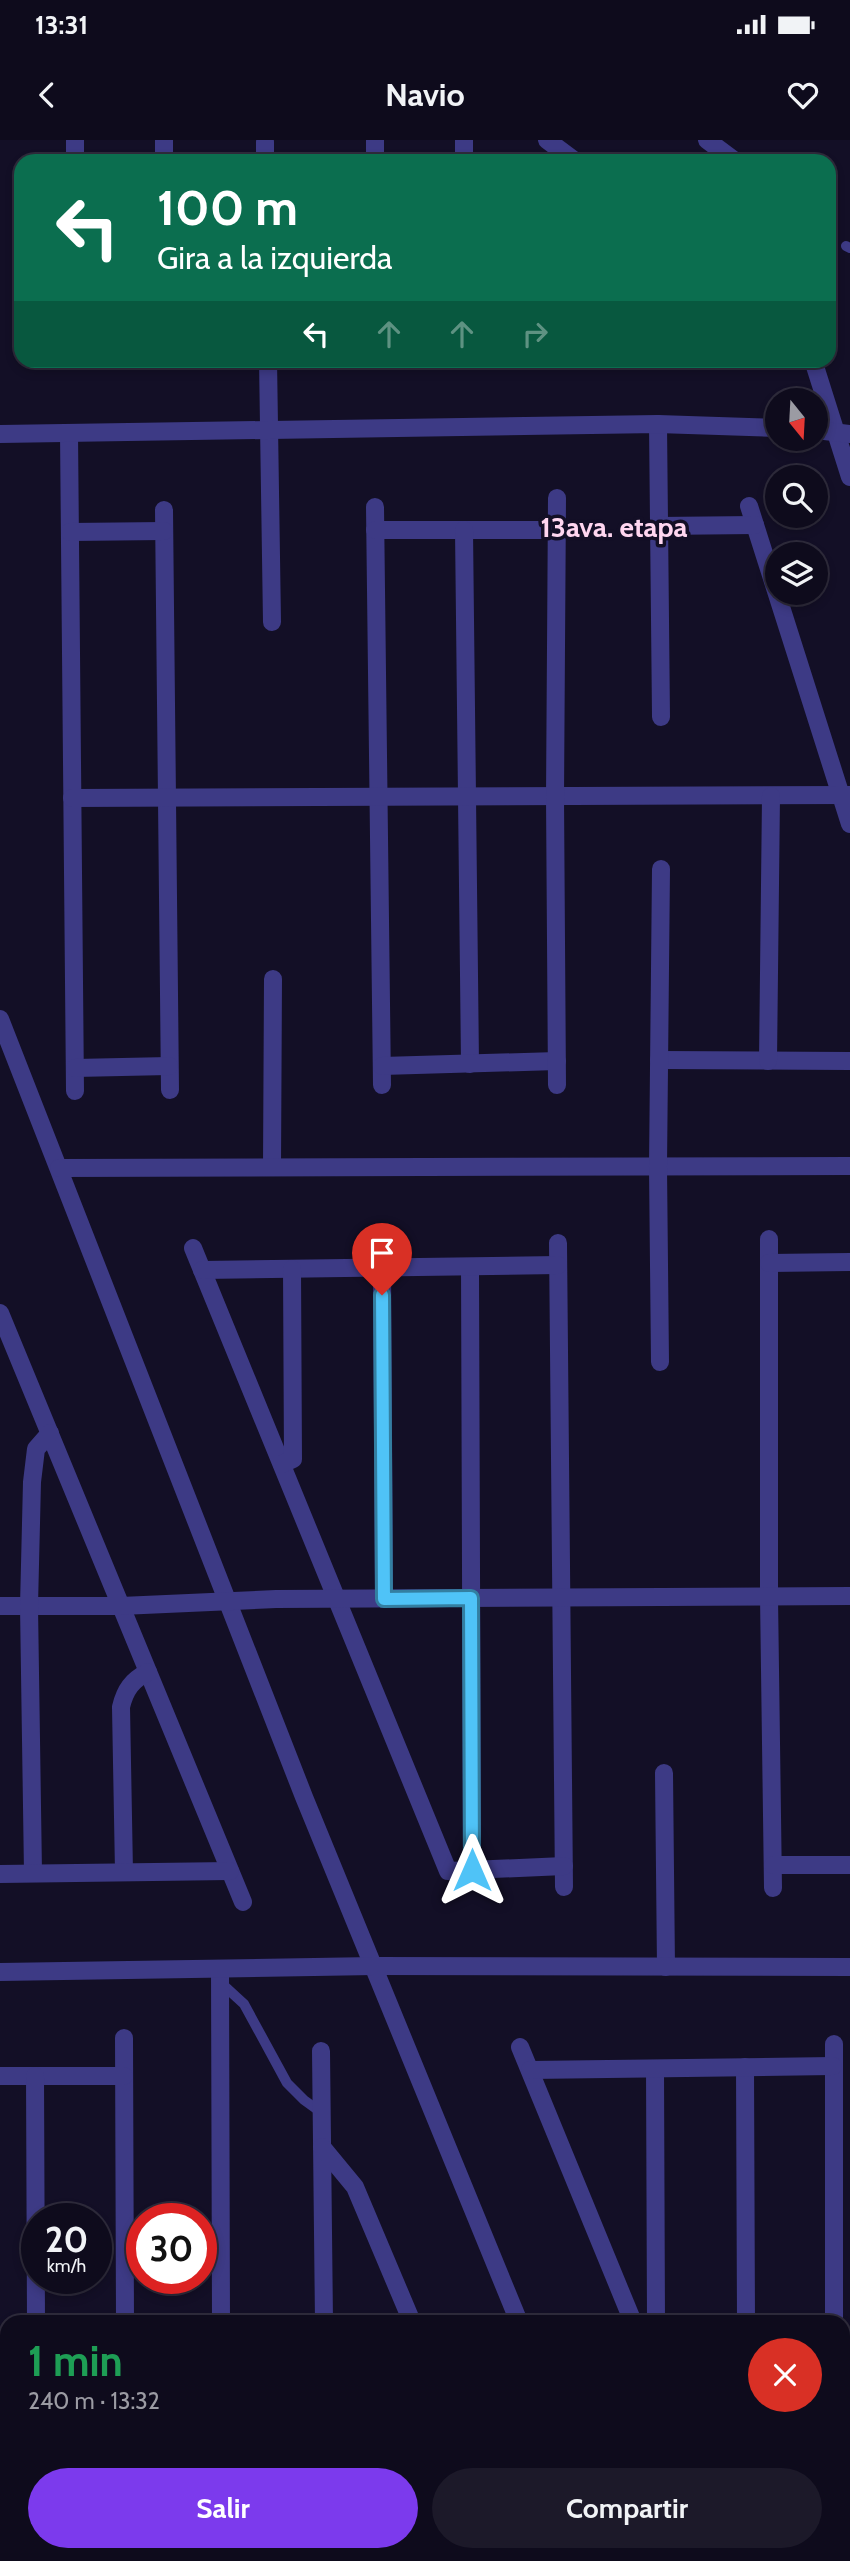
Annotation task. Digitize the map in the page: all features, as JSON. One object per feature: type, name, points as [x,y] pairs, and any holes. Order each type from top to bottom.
[{"type":"street","points":[[707,140],[726,154]]},
{"type":"street","points":[[265,142],[265,154]]},
{"type":"street","points":[[268,368],[272,622]]},
{"type":"street","points":[[816,368],[842,432],[850,477]]},
{"type":"street","points":[[658,424],[661,717]]},
{"type":"street","points":[[0,434],[658,424],[765,428]]},
{"type":"street","points":[[69,433],[75,1091]]},
{"type":"street","points":[[557,498],[557,1085]]},
{"type":"street","points":[[749,506],[846,795],[850,824]]},
{"type":"street","points":[[375,507],[382,1085]]},
{"type":"street","points":[[164,510],[170,1090]]},
{"type":"street","points":[[658,526],[755,525]]},
{"type":"street","points":[[375,530],[557,530]]},
{"type":"street","points":[[464,530],[470,1064]]},
{"type":"street","points":[[70,532],[164,531]]},
{"type":"street","points":[[72,798],[846,795]]},
{"type":"street","points":[[768,1061],[771,796]]},
{"type":"street","points":[[660,1362],[658,1167],[662,869]]},
{"type":"street","points":[[272,1167],[273,979]]},
{"type":"street","points":[[0,1019],[228,1602],[516,2315]]},
{"type":"street","points":[[659,1060],[850,1061]]},
{"type":"street","points":[[382,1066],[557,1061]]},
{"type":"street","points":[[75,1068],[169,1066]]},
{"type":"street","points":[[59,1168],[850,1166]]},
{"type":"street","points":[[769,1238],[769,1597],[774,1888]]},
{"type":"street","points":[[558,1243],[564,1887]]},
{"type":"street","points":[[194,1248],[448,1871],[564,1866]]},
{"type":"street","points":[[769,1263],[850,1262]]},
{"type":"street","points":[[202,1270],[558,1265]]},
{"type":"street","points":[[470,1267],[472,1870]]},
{"type":"street","points":[[382,1268],[384,1599]]},
{"type":"street","points":[[282,1464],[293,1459],[292,1269]]},
{"type":"street","points":[[0,1313],[243,1902]]},
{"type":"street","points":[[33,1874],[29,1606],[32,1482],[36,1449],[50,1433]]},
{"type":"street","points":[[0,1606],[121,1606],[338,1599],[850,1597]]},
{"type":"street","points":[[124,1872],[121,1707],[128,1688],[148,1672]]},
{"type":"street","points":[[664,1773],[666,1967]]},
{"type":"street","points":[[773,1865],[850,1865]]},
{"type":"street","points":[[0,1874],[230,1871]]},
{"type":"street","points":[[0,1972],[220,1975],[374,1966],[850,1967]]},
{"type":"street","points":[[220,1975],[221,2315]]},
{"type":"street","points":[[124,2038],[125,2315]]},
{"type":"street","points":[[834,2044],[834,2315]]},
{"type":"street","points":[[520,2047],[630,2315]]},
{"type":"street","points":[[321,2051],[324,2315]]},
{"type":"street","points":[[530,2070],[834,2066]]},
{"type":"street","points":[[745,2067],[746,2315]]},
{"type":"street","points":[[655,2068],[656,2315]]},
{"type":"street","points":[[0,2076],[124,2076]]},
{"type":"street","points":[[35,2076],[36,2315]]},
{"type":"street","points":[[322,2147],[355,2187],[409,2315]]},
{"type":"lane","points":[[220,1975],[244,2004],[287,2083],[322,2113]]},
{"type":"district","name":"13ava. etapa","points":[[614,527]]},
{"type":"route","points":[[382,1295],[384,1599],[471,1598],[472,1870]]}]
